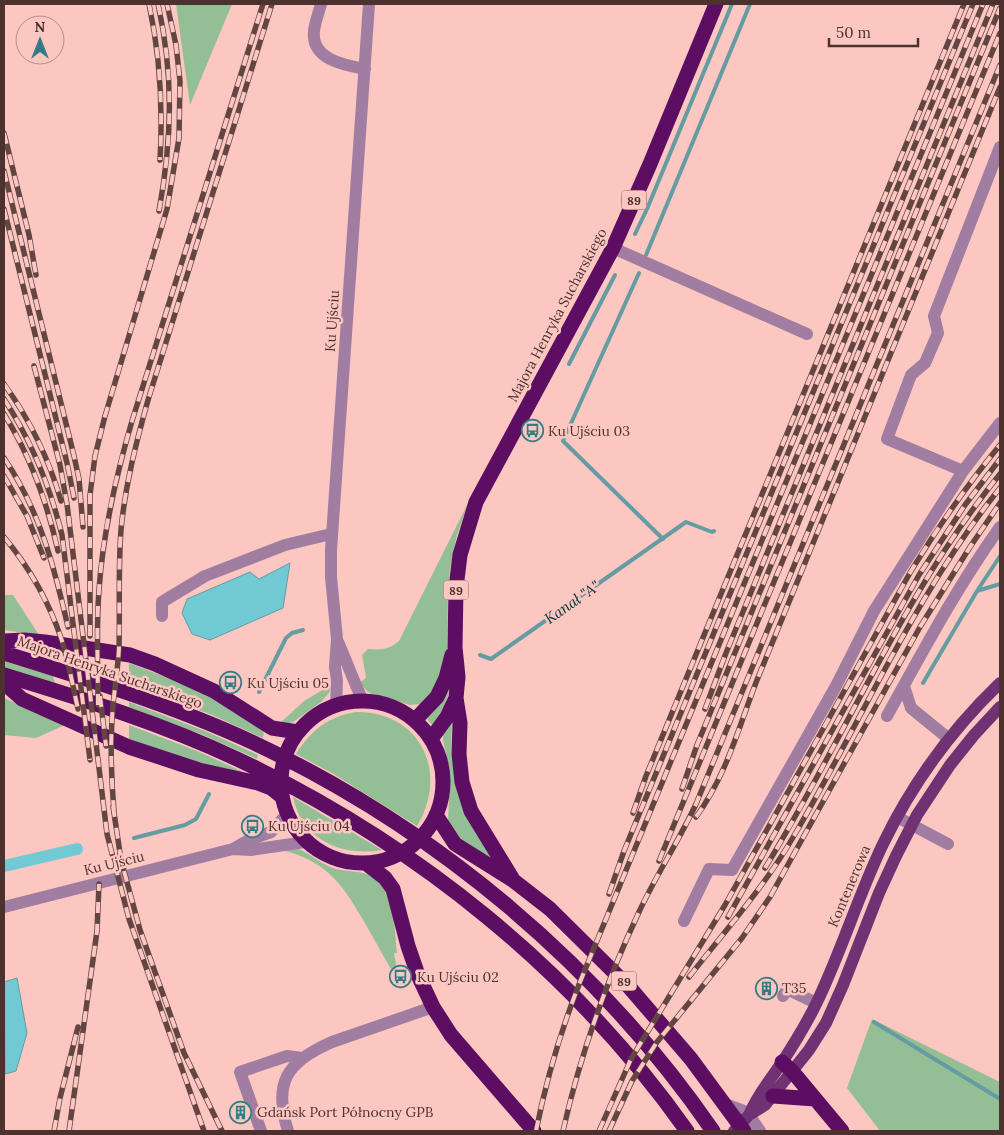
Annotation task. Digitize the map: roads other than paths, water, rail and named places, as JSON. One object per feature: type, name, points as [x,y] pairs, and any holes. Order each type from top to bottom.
[{"type":"highway","name":"Majora Henryka Sucharskiego","points":[[431,739],[447,717],[456,698],[458,678],[454,647],[456,588],[460,555],[476,502],[613,248],[716,4]]},
{"type":"highway","points":[[4,641],[45,642],[130,656],[155,664],[214,691],[272,728],[298,732]]},
{"type":"highway","name":"Majora Henryka Sucharskiego","points":[[415,720],[437,697],[446,678],[454,647]]},
{"type":"highway","name":"Majora Henryka Sucharskiego","points":[[4,653],[130,693],[208,723],[286,759],[364,803],[416,836],[493,894],[542,936],[588,981],[648,1047],[713,1131]]},
{"type":"highway","points":[[4,675],[130,716],[200,743],[276,778],[341,814],[413,860],[465,899],[536,959],[596,1020],[652,1086],[686,1131]]},
{"type":"highway","points":[[4,683],[22,699],[130,747],[199,770],[258,783],[271,788],[281,796]]},
{"type":"highway","name":"89","points":[[456,698],[460,724],[459,754],[462,782],[471,811],[514,881],[550,909],[630,988],[670,1034],[744,1131]]},
{"type":"highway","points":[[364,701],[400,710],[415,720],[431,739],[441,768],[442,785],[436,815],[418,841],[409,849],[389,859],[366,864],[331,857],[305,842],[286,815],[281,796],[282,766],[298,732],[312,718],[336,705],[364,701]]},
{"type":"highway","points":[[436,815],[455,844],[514,881]]},
{"type":"highway","points":[[366,864],[386,878],[393,889],[408,946],[418,975],[433,1007],[451,1035],[534,1131]]},
{"type":"highway","points":[[787,1066],[842,1131]]},
{"type":"highway","points":[[773,1096],[815,1099]]},
{"type":"main road","name":"Kontenerowa","points":[[734,1131],[773,1096],[816,1003],[882,845],[897,817],[924,772],[949,739],[1000,683]]},
{"type":"main road","name":"Kontenerowa","points":[[750,1115],[756,1099],[787,1066],[809,1050],[826,1023],[879,893],[912,825],[950,765],[1000,707]]},
{"type":"street","points":[[321,4],[314,32],[316,44],[322,53],[332,61],[365,69]]},
{"type":"street","name":"Ku Ujściu","points":[[336,705],[337,681],[335,667],[337,639],[331,577],[331,534],[369,4]]},
{"type":"street","points":[[964,471],[886,439],[911,375],[925,363],[938,334],[934,316],[1000,147]]},
{"type":"street","points":[[613,248],[808,334]]},
{"type":"street","points":[[684,921],[709,869],[732,870],[836,686],[874,611],[964,471],[1000,423]]},
{"type":"street","points":[[887,716],[938,622],[976,560],[1000,527]]},
{"type":"street","points":[[162,616],[162,602],[205,576],[285,545],[331,534]]},
{"type":"street","name":"Ku Ujściu","points":[[337,639],[349,666],[352,679],[364,701]]},
{"type":"street","points":[[904,686],[912,708],[949,739]]},
{"type":"street","name":"Ku Ujściu","points":[[4,907],[232,849],[271,832],[286,815]]},
{"type":"street","points":[[897,817],[948,844]]},
{"type":"street","name":"Ku Ujściu","points":[[232,849],[251,850],[305,842]]},
{"type":"street","points":[[784,996],[787,989],[816,1003]]},
{"type":"street","points":[[288,1131],[282,1098],[284,1081],[302,1058],[332,1042],[433,1007]]},
{"type":"street","points":[[260,1131],[240,1072],[287,1056],[302,1058]]},
{"type":"street","points":[[723,1103],[747,1112],[760,1131]]},
{"type":"water","points":[[290,563],[283,608],[210,640],[192,634],[182,613],[187,599],[250,572],[259,579]]},
{"type":"water","points":[[17,978],[27,1033],[16,1071],[5,1074],[4,982]]},
{"type":"waterway","points":[[635,234],[732,4]]},
{"type":"waterway","points":[[646,255],[750,4]]},
{"type":"waterway","points":[[639,273],[563,441],[663,539]]},
{"type":"waterway","points":[[569,364],[615,275]]},
{"type":"waterway","name":"Kanał \"A\"","points":[[480,655],[491,659],[686,522],[712,532],[714,531]]},
{"type":"waterway","points":[[923,683],[977,591],[1000,556]]},
{"type":"waterway","points":[[977,591],[1000,584]]},
{"type":"waterway","name":"Kanał \"A\"","points":[[259,692],[286,638],[292,633],[303,630]]},
{"type":"waterway","name":"Kanał \"A\"","points":[[134,838],[185,825],[196,819],[209,794]]},
{"type":"waterway","name":"Kanał \"A\"","points":[[4,866],[77,849]]},
{"type":"waterway","points":[[874,1022],[1000,1099]]},
{"type":"railway","points":[[149,4],[160,82],[160,160]]},
{"type":"railway","points":[[158,4],[167,57],[169,82],[169,133],[159,211]]},
{"type":"railway","points":[[90,636],[90,495],[95,456],[105,416],[167,209],[179,138],[180,81],[176,45],[167,4]]},
{"type":"railway","points":[[98,705],[97,633],[99,590],[107,525],[116,483],[132,421],[263,4]]},
{"type":"railway","points":[[114,811],[111,731],[119,648],[121,530],[128,481],[148,400],[272,4]]},
{"type":"railway","points":[[633,813],[646,776],[964,4]]},
{"type":"railway","points":[[609,894],[624,851],[973,4]]},
{"type":"railway","points":[[536,1131],[544,1093],[580,982],[983,4]]},
{"type":"railway","points":[[705,709],[726,653],[993,4]]},
{"type":"railway","points":[[682,789],[697,745],[1000,8]]},
{"type":"railway","points":[[659,861],[1000,33]]},
{"type":"railway","points":[[563,1131],[586,1047],[605,992],[627,938],[696,804],[1000,65]]},
{"type":"railway","points":[[696,817],[707,801],[724,768],[757,680],[1000,87]]},
{"type":"railway","points":[[4,133],[29,235],[36,275]]},
{"type":"railway","points":[[4,171],[74,456],[79,479],[83,527]]},
{"type":"railway","points":[[4,209],[74,498]]},
{"type":"railway","points":[[34,366],[60,465],[67,504],[107,834],[129,919],[204,1131]]},
{"type":"railway","points":[[4,384],[38,440],[51,470],[61,501]]},
{"type":"railway","points":[[4,399],[39,465],[52,499],[62,535],[90,760]]},
{"type":"railway","points":[[4,414],[14,430],[37,480],[49,515],[58,551]]},
{"type":"railway","points":[[599,1131],[631,1059],[725,905],[911,571],[953,507],[1000,445]]},
{"type":"railway","points":[[4,458],[27,498],[44,540],[68,627]]},
{"type":"railway","points":[[728,917],[919,575],[965,505],[1000,459]]},
{"type":"railway","points":[[765,868],[794,819],[904,617],[965,520],[1000,474]]},
{"type":"railway","points":[[4,476],[27,516],[44,558]]},
{"type":"railway","points":[[689,977],[745,907],[784,853],[942,569],[1000,488]]},
{"type":"railway","points":[[609,1131],[632,1081],[657,1042],[742,938],[770,897],[920,627],[1000,503]]},
{"type":"railway","points":[[4,537],[30,573],[51,613],[69,667],[78,709]]},
{"type":"railway","points":[[100,696],[106,746]]},
{"type":"railway","points":[[113,806],[121,860],[140,930],[184,1053],[222,1131]]},
{"type":"railway","points":[[69,1131],[97,931],[99,884]]},
{"type":"railway","points":[[54,1131],[60,1098],[78,1027]]},
{"type":"place","name":"Ku Ujściu 03","points":[[532,431]]},
{"type":"place","name":"Ku Ujściu 05","points":[[231,683]]},
{"type":"place","name":"Ku Ujściu 04","points":[[252,826]]},
{"type":"place","name":"Ku Ujściu 02","points":[[401,977]]},
{"type":"place","name":"T35","points":[[766,988]]},
{"type":"place","name":"Gdańsk Port Północny GPB","points":[[241,1112]]}]
